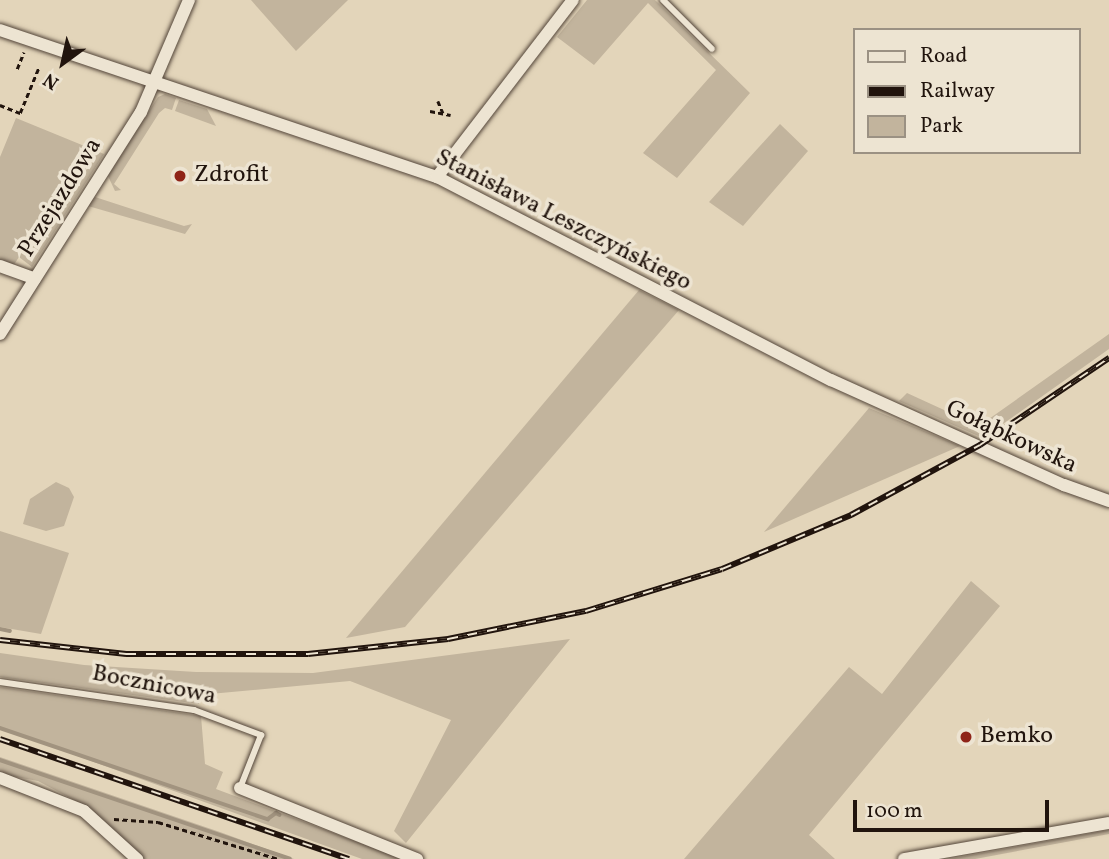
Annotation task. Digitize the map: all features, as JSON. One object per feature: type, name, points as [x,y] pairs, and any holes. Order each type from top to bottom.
[{"type":"street","name":"Przejazdowa","points":[[0,334],[141,112],[190,0]]},
{"type":"street","points":[[437,177],[573,0]]},
{"type":"street","name":"Stanisława Leszczyńskiego","points":[[0,30],[437,177],[633,281],[897,410]]},
{"type":"street","points":[[0,266],[35,279]]},
{"type":"street","name":"Gołąbkowska","points":[[897,410],[1064,485],[1109,501]]},
{"type":"street","points":[[0,778],[57,796],[96,818],[137,859]]},
{"type":"street","name":"Bocznicowa","points":[[240,788],[417,859]]},
{"type":"street","points":[[904,859],[1109,823]]},
{"type":"lane","points":[[663,0],[712,49]]},
{"type":"lane","name":"Bocznicowa","points":[[0,682],[194,710],[261,734],[240,788]]},
{"type":"path","points":[[17,69],[25,52]]},
{"type":"path","points":[[0,106],[20,113],[40,67]]},
{"type":"path","points":[[438,101],[443,113]]},
{"type":"path","points":[[430,111],[451,115]]},
{"type":"path","points":[[96,818],[158,822],[278,859]]},
{"type":"green space","points":[[251,0],[348,0],[296,51]]},
{"type":"green space","points":[[587,0],[655,0],[750,93],[677,178],[643,153],[716,70],[648,3],[594,65],[557,37]]},
{"type":"green space","points":[[165,94],[176,98],[172,110],[165,108],[159,113],[114,184],[121,190],[115,191],[108,176],[158,97]]},
{"type":"green space","points":[[179,100],[207,109],[216,126],[175,111]]},
{"type":"green space","points":[[16,118],[104,154],[32,267],[19,257],[13,266],[0,260],[0,157]]},
{"type":"green space","points":[[780,124],[808,151],[743,226],[709,202]]},
{"type":"green space","points":[[95,197],[184,226],[192,224],[185,234],[88,206]]},
{"type":"green space","points":[[639,290],[679,310],[405,627],[346,638]]},
{"type":"green space","points":[[1109,334],[1109,349],[983,438],[899,401],[907,393],[979,426]]},
{"type":"green space","points":[[869,408],[960,446],[764,532]]},
{"type":"green space","points":[[56,482],[69,488],[74,497],[64,526],[46,531],[23,524],[30,499]]},
{"type":"green space","points":[[0,531],[69,553],[41,634],[0,627]]},
{"type":"green space","points":[[971,581],[1000,606],[809,835],[835,859],[684,859],[849,667],[882,694]]},
{"type":"green space","points":[[570,639],[406,843],[394,831],[451,720],[350,681],[199,695],[199,704],[0,677],[0,653],[84,665],[196,672],[313,673]]},
{"type":"green space","points":[[0,687],[201,716],[205,764],[223,772],[216,789],[403,859],[362,859],[0,728]]},
{"type":"green space","points":[[0,757],[294,859],[143,859],[91,809],[38,781],[0,774]]},
{"type":"green space","points":[[1109,830],[1109,834],[975,859],[949,859]]},
{"type":"waterway","points":[[0,629],[10,631]]},
{"type":"waterway","points":[[0,728],[268,819],[276,813],[280,815]]},
{"type":"waterway","points":[[0,760],[290,859]]},
{"type":"railway","points":[[0,640],[126,654],[308,654],[448,639],[586,611],[722,569],[851,515],[980,445],[1109,358]]},
{"type":"railway","points":[[0,739],[349,859]]},
{"type":"place","name":"Zdrofit","points":[[180,176]]},
{"type":"place","name":"Bemko","points":[[966,737]]}]
